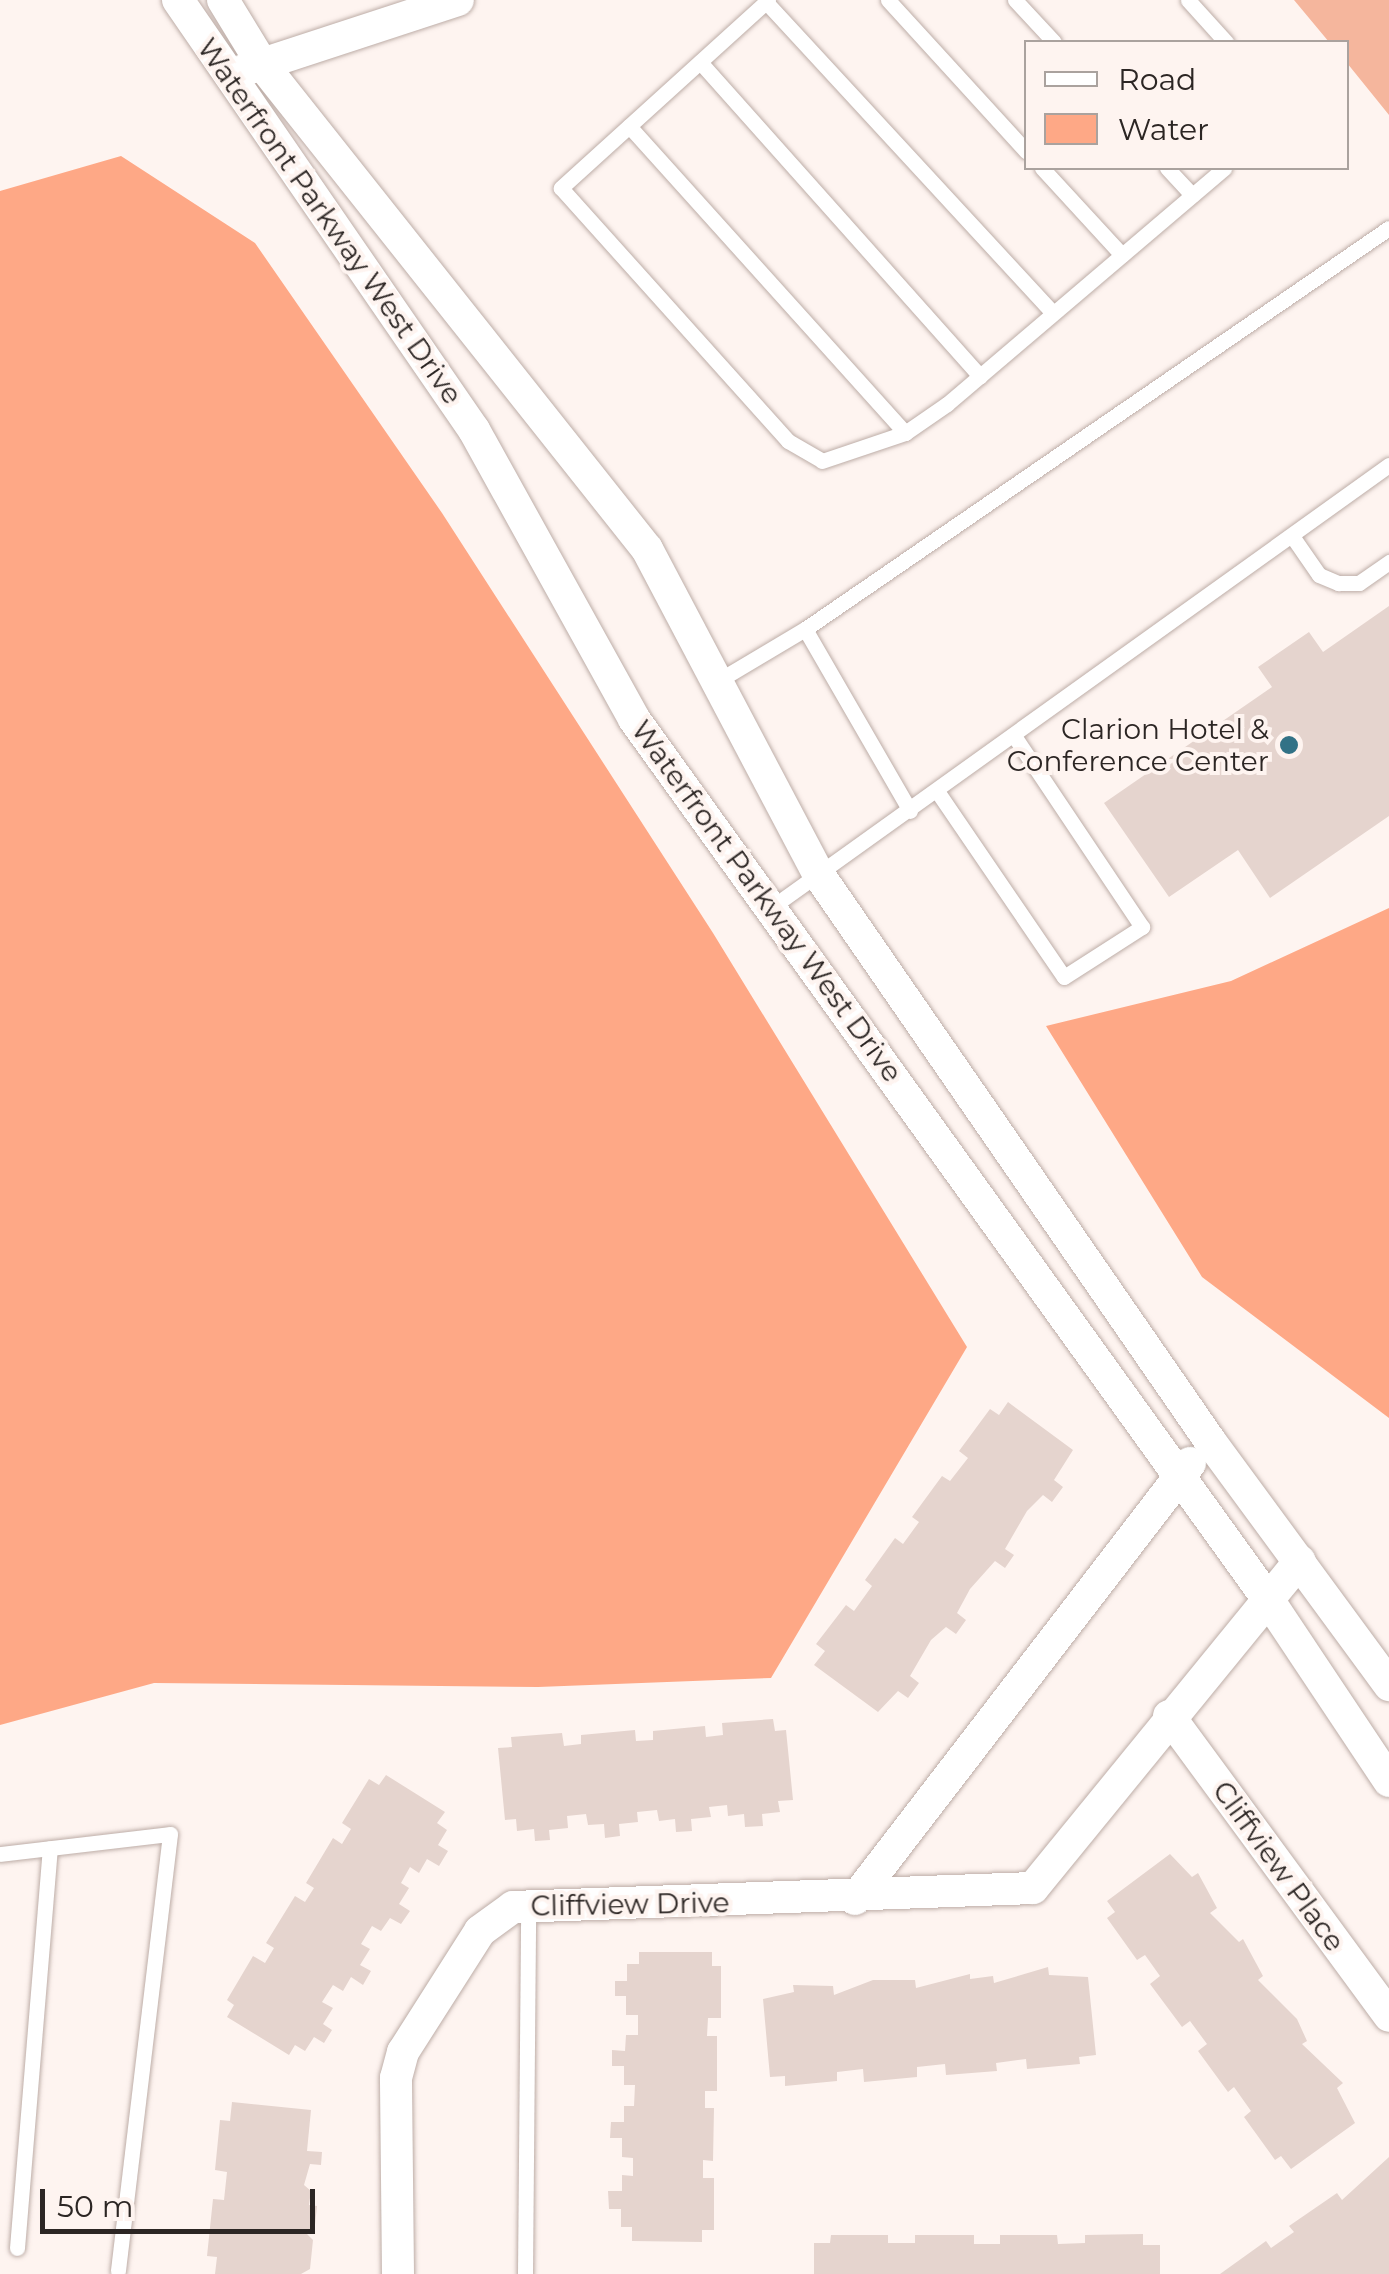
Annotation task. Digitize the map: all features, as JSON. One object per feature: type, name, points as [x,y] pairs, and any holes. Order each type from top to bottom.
[{"type":"street","name":"Waterfront Parkway West Drive","points":[[178,0],[474,430],[634,718],[1267,1598],[1389,1782]]},
{"type":"street","name":"Waterfront Parkway West Drive","points":[[222,0],[262,64],[647,549],[819,875],[1210,1441],[1389,1685]]},
{"type":"street","points":[[230,75],[398,8],[458,0]]},
{"type":"street","points":[[854,1899],[1178,1476],[1210,1441]]},
{"type":"street","name":"Cliffview Drive","points":[[398,2274],[396,2078],[402,2052],[480,1930],[513,1907],[854,1899],[1033,1888],[1300,1561]]},
{"type":"street","name":"Cliffview Place","points":[[1170,1716],[1389,2016]]},
{"type":"lane","points":[[888,0],[1024,149]]},
{"type":"lane","points":[[1015,0],[1052,40]]},
{"type":"lane","points":[[1188,0],[1224,40]]},
{"type":"lane","points":[[1054,314],[767,1],[561,188],[788,442],[822,461],[905,432],[980,376],[1054,314],[1222,170]]},
{"type":"lane","points":[[700,62],[980,376]]},
{"type":"lane","points":[[629,126],[905,432]]},
{"type":"lane","points":[[1044,170],[1122,254]]},
{"type":"lane","points":[[1169,170],[1192,195]]},
{"type":"lane","points":[[716,682],[805,629],[1389,228]]},
{"type":"lane","points":[[772,907],[1389,465]]},
{"type":"lane","points":[[1292,536],[1319,576],[1338,583],[1359,583],[1389,562]]},
{"type":"lane","points":[[805,629],[910,811]]},
{"type":"lane","points":[[937,791],[1064,977],[1142,926],[1014,736]]},
{"type":"lane","points":[[0,1854],[170,1834],[118,2271]]},
{"type":"lane","points":[[18,2248],[50,1848]]},
{"type":"lane","points":[[525,2274],[528,1908]]},
{"type":"shaded area","points":[[1294,0],[1389,0],[1389,115],[1349,65],[1349,40],[1327,40]]},
{"type":"water","points":[[121,156],[255,243],[442,513],[713,933],[967,1347],[771,1678],[538,1687],[154,1683],[0,1725],[0,191]]},
{"type":"water","points":[[1389,908],[1389,1418],[1202,1277],[1046,1026],[1231,981]]},
{"type":"building","name":"Clarion Hotel & Conference Center","points":[[1389,606],[1389,816],[1270,898],[1238,850],[1169,897],[1104,803],[1272,687],[1258,667],[1309,632],[1323,652]]},
{"type":"building","points":[[1008,1402],[1073,1450],[1054,1480],[1063,1487],[1052,1502],[1043,1495],[1027,1511],[1005,1549],[1014,1555],[1005,1568],[995,1561],[970,1589],[957,1613],[966,1620],[956,1634],[946,1627],[931,1640],[910,1676],[919,1683],[908,1698],[898,1691],[878,1712],[814,1665],[825,1651],[816,1644],[846,1605],[854,1611],[872,1586],[865,1580],[895,1538],[903,1544],[919,1522],[912,1517],[942,1476],[950,1481],[968,1458],[959,1451],[990,1409],[999,1415]]},
{"type":"building","points":[[773,1719],[775,1731],[786,1730],[793,1800],[778,1801],[780,1812],[762,1814],[763,1826],[745,1827],[744,1814],[728,1816],[727,1805],[709,1807],[711,1817],[691,1819],[692,1831],[676,1832],[675,1819],[659,1821],[657,1810],[637,1812],[638,1822],[619,1824],[620,1836],[605,1838],[604,1824],[588,1825],[586,1814],[567,1816],[568,1828],[549,1830],[550,1840],[535,1841],[534,1829],[517,1831],[516,1819],[505,1820],[498,1748],[512,1747],[511,1737],[562,1733],[564,1746],[581,1744],[581,1735],[635,1730],[636,1741],[653,1740],[653,1731],[705,1726],[706,1737],[723,1735],[722,1723]]},
{"type":"building","points":[[386,1775],[445,1812],[437,1823],[447,1830],[438,1845],[448,1851],[439,1866],[427,1859],[419,1873],[410,1867],[401,1883],[409,1888],[399,1904],[410,1911],[401,1924],[390,1918],[381,1931],[372,1926],[361,1944],[370,1949],[360,1965],[371,1971],[363,1985],[351,1977],[343,1991],[333,1985],[322,2002],[333,2008],[323,2024],[332,2030],[324,2043],[314,2037],[305,2051],[295,2045],[289,2055],[227,2017],[234,2005],[227,2000],[253,1956],[265,1963],[274,1948],[266,1943],[295,1896],[305,1902],[314,1888],[306,1883],[333,1838],[342,1844],[351,1829],[342,1823],[369,1779],[379,1785]]},
{"type":"building","points":[[1170,1854],[1192,1877],[1198,1873],[1217,1908],[1210,1913],[1239,1942],[1243,1939],[1263,1976],[1258,1980],[1297,2019],[1307,2041],[1302,2044],[1343,2083],[1337,2088],[1355,2123],[1291,2169],[1281,2156],[1275,2160],[1244,2117],[1251,2111],[1234,2087],[1228,2092],[1198,2051],[1207,2044],[1190,2021],[1182,2027],[1150,1984],[1160,1976],[1145,1955],[1137,1960],[1107,1918],[1115,1912],[1107,1901]]},
{"type":"building","points":[[639,1952],[712,1952],[712,1966],[721,1966],[721,2018],[708,2018],[707,2036],[717,2036],[717,2091],[705,2091],[705,2108],[714,2108],[713,2161],[703,2160],[703,2178],[714,2178],[714,2230],[702,2230],[702,2242],[632,2241],[632,2227],[621,2227],[621,2209],[609,2209],[608,2191],[622,2191],[622,2175],[633,2176],[633,2158],[622,2157],[622,2138],[610,2138],[611,2122],[624,2122],[624,2106],[634,2106],[635,2085],[624,2085],[624,2066],[612,2066],[612,2050],[625,2051],[626,2035],[638,2035],[638,2015],[626,2015],[626,1996],[615,1996],[615,1981],[627,1981],[627,1964],[639,1964]]},
{"type":"building","points":[[1048,1967],[1049,1975],[1088,1977],[1096,2055],[1079,2057],[1080,2064],[1027,2069],[1026,2059],[996,2063],[997,2071],[946,2075],[945,2064],[917,2067],[917,2077],[864,2082],[863,2069],[837,2072],[837,2081],[785,2086],[785,2076],[770,2077],[763,1999],[794,1992],[793,1985],[833,1986],[834,1995],[873,1980],[915,1980],[916,1988],[970,1974],[970,1979],[993,1976],[994,1983]]},
{"type":"building","points":[[232,2102],[311,2110],[307,2151],[322,2152],[321,2165],[310,2164],[304,2185],[311,2191],[309,2205],[317,2206],[314,2234],[307,2234],[313,2240],[310,2269],[301,2274],[215,2274],[217,2257],[207,2256],[213,2199],[224,2200],[227,2172],[215,2170],[220,2120],[230,2121]]},
{"type":"building","points":[[1389,2157],[1389,2274],[1220,2274],[1266,2241],[1271,2248],[1294,2232],[1289,2226],[1337,2193],[1342,2200]]},
{"type":"building","points":[[1143,2234],[1143,2245],[1160,2245],[1160,2274],[814,2274],[814,2243],[830,2243],[831,2235],[888,2235],[888,2243],[915,2243],[915,2235],[974,2235],[974,2244],[1000,2244],[1000,2235],[1057,2235],[1058,2244],[1085,2243],[1085,2235]]},
{"type":"place","name":"Clarion Hotel & Conference Center","points":[[1289,745]]}]
